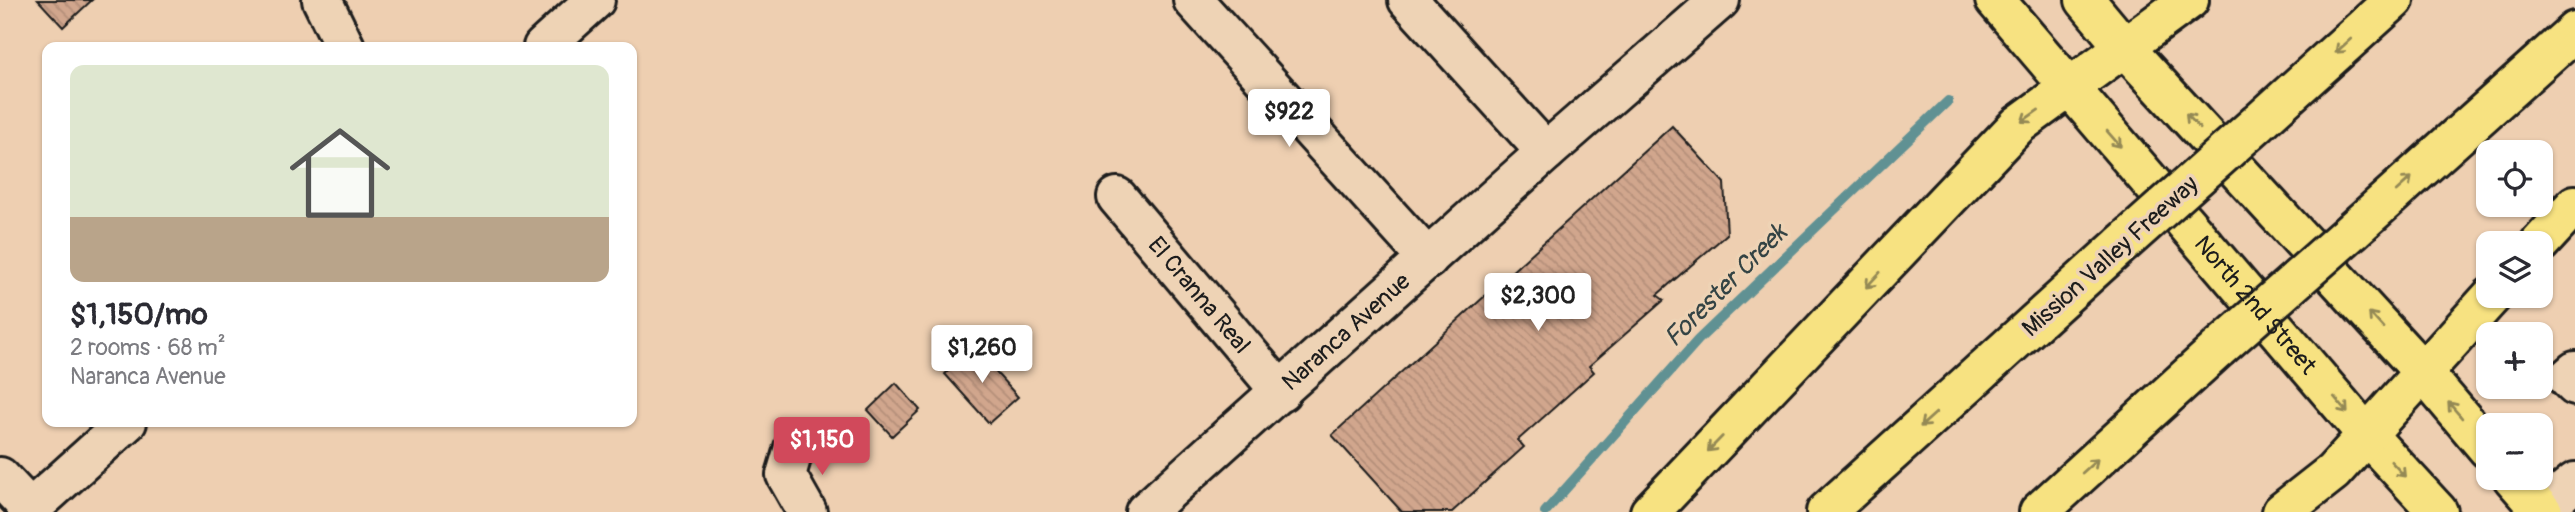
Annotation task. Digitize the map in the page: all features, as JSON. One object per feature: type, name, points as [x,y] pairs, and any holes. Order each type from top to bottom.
[{"type":"main road","name":"North 2nd Street","points":[[1995,0],[2366,434],[2438,512]]},
{"type":"main road","points":[[2085,0],[2125,48],[2422,371],[2476,435]]},
{"type":"main road","points":[[1650,512],[2018,125],[2189,0]]},
{"type":"main road","name":"Mission Valley Freeway","points":[[1826,512],[2394,0]]},
{"type":"main road","points":[[2039,512],[2575,31]]},
{"type":"main road","points":[[2551,231],[2575,205]]},
{"type":"main road","points":[[2283,512],[2333,472],[2481,308]]},
{"type":"main road","points":[[2524,490],[2542,511]]},
{"type":"street","points":[[322,0],[343,42]]},
{"type":"street","points":[[549,42],[596,0]]},
{"type":"street","points":[[1194,0],[1428,259]]},
{"type":"street","points":[[1408,0],[1546,152]]},
{"type":"street","name":"Naranca Avenue","points":[[1145,512],[1546,152],[1720,0]]},
{"type":"street","name":"El Cranna Real","points":[[1117,197],[1281,392]]},
{"type":"street","points":[[2575,370],[2567,378],[2575,386]]},
{"type":"street","points":[[0,477],[28,511],[121,427]]},
{"type":"street","points":[[794,448],[786,475],[807,512]]},
{"type":"street","points":[[2542,511],[2575,482]]},
{"type":"building","points":[[38,0],[92,0],[63,27]]},
{"type":"building","points":[[1672,126],[1724,183],[1727,234],[1657,295],[1664,300],[1589,366],[1594,372],[1518,440],[1524,447],[1452,512],[1402,512],[1332,435]]},
{"type":"building","points":[[974,348],[1018,397],[989,423],[945,374]]},
{"type":"building","points":[[896,383],[920,410],[892,436],[868,410]]},
{"type":"waterway","name":"Forester Creek","points":[[1545,512],[1698,340],[1948,101]]}]
